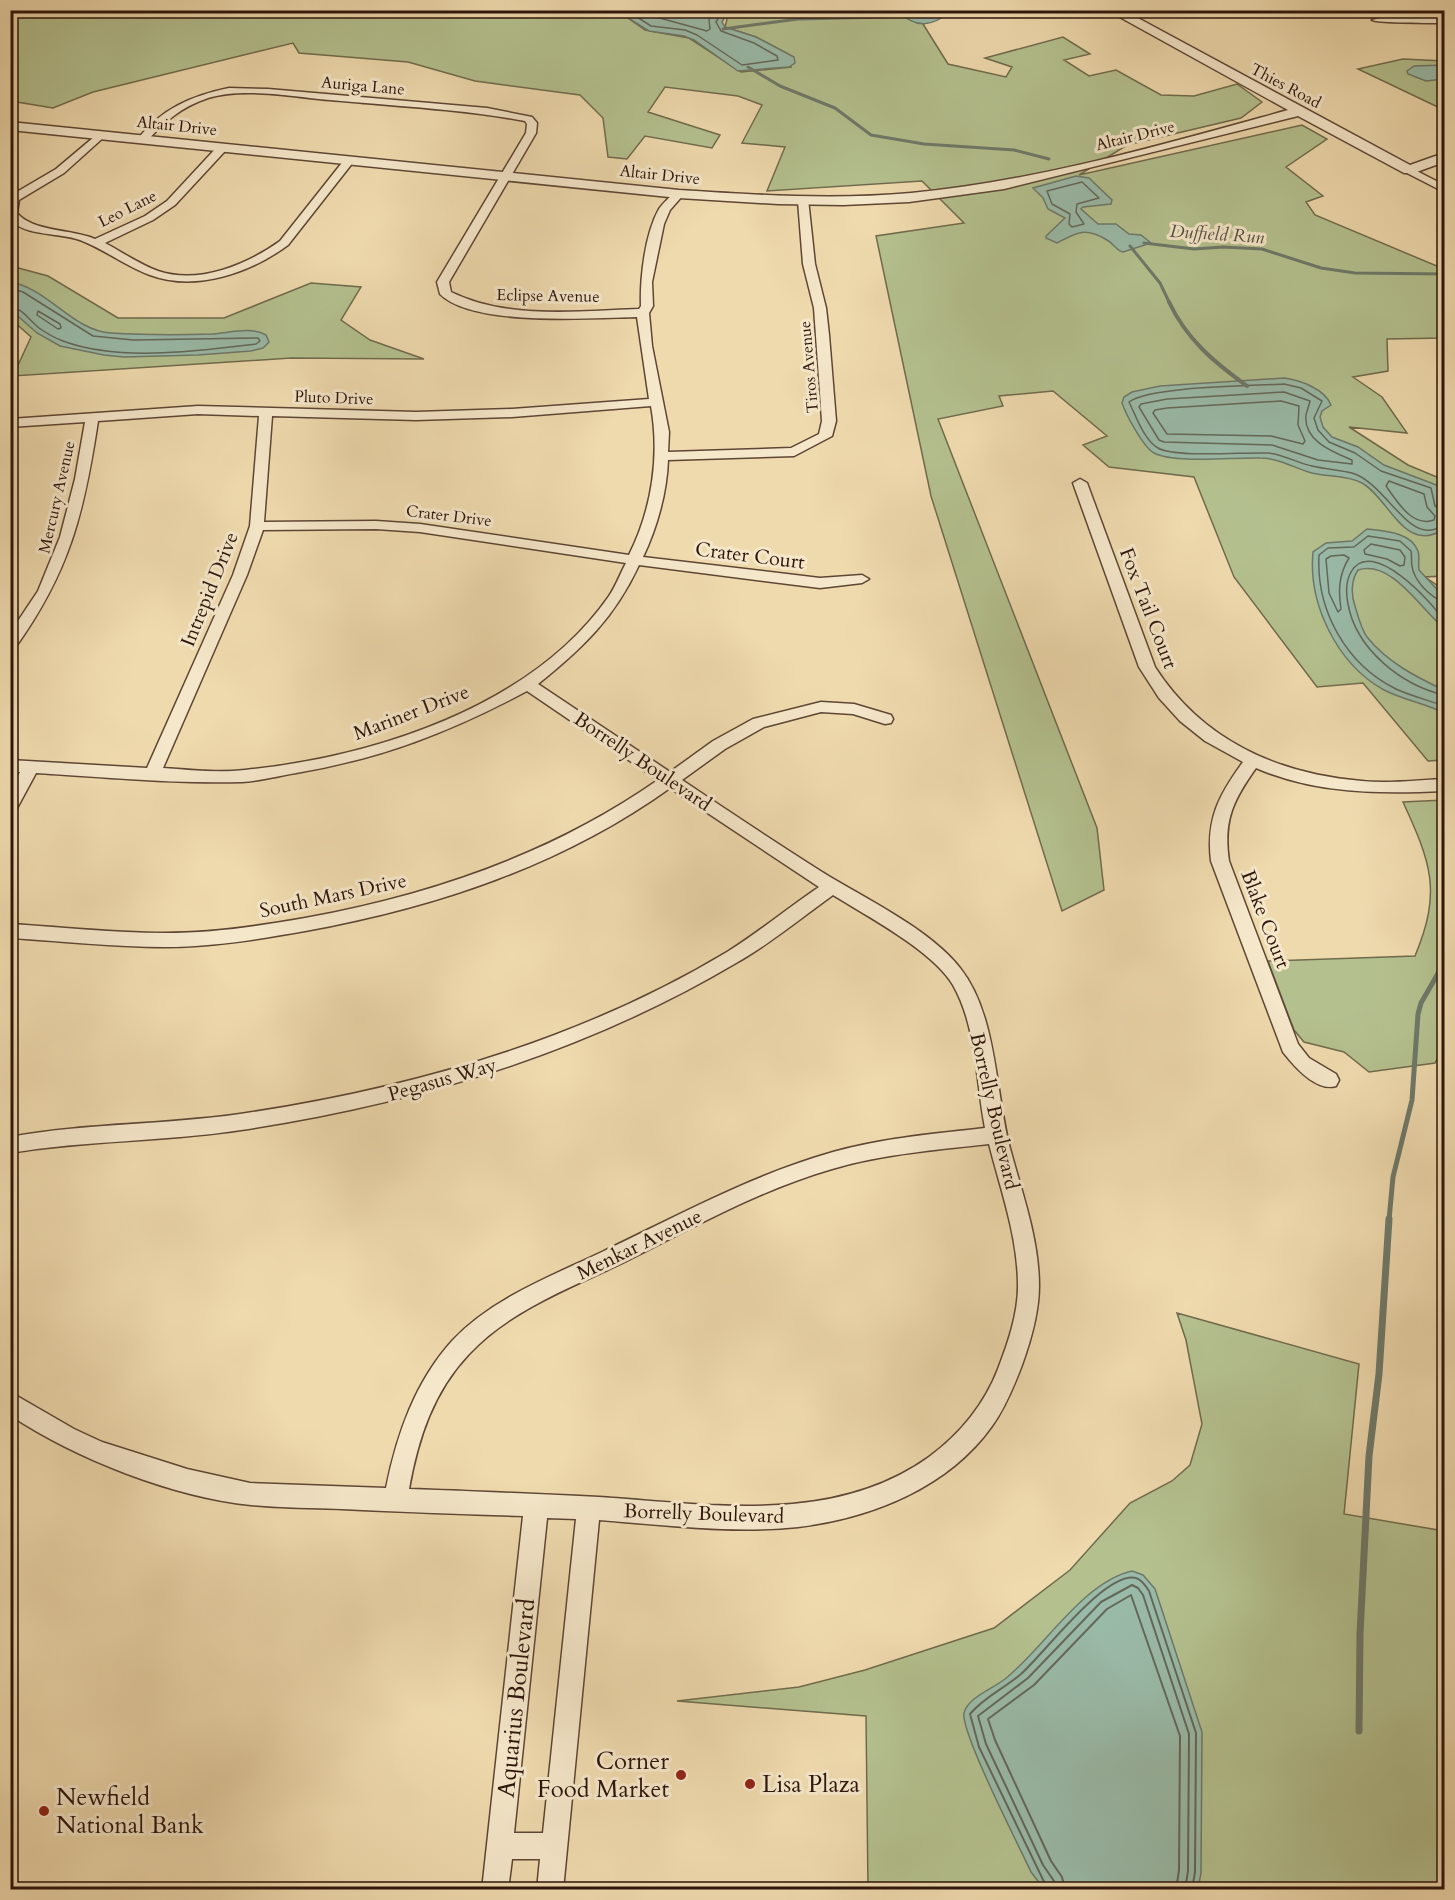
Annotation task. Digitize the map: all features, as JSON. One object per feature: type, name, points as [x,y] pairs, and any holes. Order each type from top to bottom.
[{"type":"street","name":"Thies Road","points":[[1113,10],[1444,189]]},
{"type":"street","points":[[1377,20],[1393,18],[1444,20]]},
{"type":"street","name":"Auriga Lane","points":[[142,140],[162,118],[179,107],[205,96],[229,91],[268,92],[487,111],[520,116],[532,123],[531,133],[505,176]]},
{"type":"street","name":"Altair Drive","points":[[10,126],[679,194],[804,201],[899,199],[1001,185],[1300,111]]},
{"type":"street","points":[[100,135],[60,171],[14,199],[11,209],[14,217],[24,224],[72,234],[159,275],[197,278],[226,272],[272,253],[284,243],[349,161]]},
{"type":"street","name":"Leo Lane","points":[[94,243],[149,218],[171,203],[222,148]]},
{"type":"street","points":[[1409,170],[1444,157]]},
{"type":"street","name":"Eclipse Avenue","points":[[505,176],[443,282],[446,294],[468,306],[505,312],[644,313]]},
{"type":"street","name":"Mariner Drive","points":[[10,766],[152,774],[244,776],[339,760],[375,751],[438,729],[528,684],[571,650],[618,596],[651,515],[660,481],[661,424],[646,346],[644,313],[647,306],[646,282],[658,224],[665,209],[679,194]]},
{"type":"street","name":"Tiros Avenue","points":[[662,456],[794,452],[825,436],[829,421],[824,334],[809,264],[804,201]]},
{"type":"street","name":"Pluto Drive","points":[[10,423],[198,410],[416,416],[656,402]]},
{"type":"street","name":"Intrepid Drive","points":[[152,774],[240,574],[257,526],[266,412]]},
{"type":"street","name":"Mercury Avenue","points":[[10,645],[42,598],[60,561],[82,479],[92,417]]},
{"type":"street","name":"Fox Tail Court","points":[[1080,483],[1147,667],[1160,690],[1179,714],[1192,725],[1253,760],[1308,778],[1344,785],[1386,788],[1444,785]]},
{"type":"street","name":"Crater Drive","points":[[257,526],[376,525],[449,531],[634,560]]},
{"type":"street","name":"Crater Court","points":[[634,560],[820,583],[862,579]]},
{"type":"street","name":"Borrelly Boulevard","points":[[10,1402],[28,1415],[91,1448],[150,1472],[205,1486],[250,1494],[589,1509],[753,1519],[820,1514],[867,1502],[906,1485],[944,1459],[982,1420],[999,1390],[1024,1323],[1029,1295],[1020,1213],[996,1135],[979,1041],[964,987],[953,970],[894,925],[715,811],[672,779],[528,684]]},
{"type":"street","name":"South Mars Drive","points":[[10,931],[166,940],[263,932],[363,914],[417,900],[530,861],[623,813],[732,736],[774,719],[821,707],[854,709],[885,718]]},
{"type":"street","name":"Blake Court","points":[[1253,760],[1229,793],[1220,813],[1217,837],[1220,861],[1290,1047],[1302,1063],[1329,1080]]},
{"type":"street","points":[[10,806],[31,767]]},
{"type":"street","name":"Pegasus Way","points":[[10,1145],[86,1135],[239,1123],[340,1105],[417,1088],[504,1062],[577,1035],[650,1002],[733,957],[831,887]]},
{"type":"street","name":"Menkar Avenue","points":[[395,1501],[406,1441],[421,1406],[446,1365],[480,1329],[530,1298],[764,1183],[801,1170],[866,1152],[996,1135]]},
{"type":"street","name":"Aquarius Boulevard","points":[[495,1890],[536,1507]]},
{"type":"street","points":[[550,1890],[589,1509]]},
{"type":"street","points":[[501,1846],[554,1846]]},
{"type":"green space","points":[[10,11],[618,11],[645,30],[689,38],[741,72],[791,67],[788,54],[756,37],[725,27],[729,11],[953,11],[923,24],[948,64],[1006,77],[1012,67],[985,58],[1063,37],[1090,54],[1064,60],[1089,76],[1116,70],[1161,95],[1194,96],[1237,84],[1262,102],[1241,118],[1127,145],[1079,175],[1302,125],[1327,139],[1286,167],[1323,196],[1306,202],[1315,215],[1444,269],[1444,338],[1387,339],[1388,371],[1353,377],[1382,397],[1407,433],[1349,427],[1408,465],[1444,480],[1444,576],[1425,577],[1444,590],[1444,760],[1428,761],[1363,683],[1317,687],[1234,577],[1194,477],[1109,467],[1083,445],[1107,436],[1053,391],[999,396],[1003,406],[938,419],[1097,828],[1104,890],[1062,911],[931,496],[876,236],[964,223],[922,181],[767,191],[785,147],[742,143],[762,105],[738,96],[665,87],[648,112],[720,135],[712,148],[645,136],[627,159],[608,157],[603,118],[580,95],[475,81],[408,62],[299,53],[293,43],[93,92],[53,108],[11,101]]},
{"type":"green space","points":[[1403,59],[1444,61],[1444,110],[1358,69]]},
{"type":"green space","points":[[11,266],[48,276],[118,318],[224,318],[311,283],[361,287],[341,320],[370,340],[424,359],[291,358],[13,376],[31,337],[11,319]]},
{"type":"green space","points":[[1444,800],[1444,1046],[1435,1063],[1369,1072],[1344,1052],[1304,1042],[1294,1030],[1268,961],[1415,956],[1428,913],[1430,878],[1420,843],[1403,802]]},
{"type":"green space","points":[[1177,1313],[1359,1364],[1344,1514],[1444,1531],[1444,1889],[868,1889],[866,1716],[677,1701],[799,1687],[865,1670],[994,1628],[1070,1570],[1130,1503],[1172,1481],[1190,1465],[1202,1424],[1186,1340]]},
{"type":"water","points":[[617,11],[729,11],[722,22],[725,27],[756,37],[794,57],[795,63],[789,67],[738,71],[694,40],[684,36],[649,31]]},
{"type":"water","points":[[898,11],[952,11],[938,20],[925,24],[912,21]]},
{"type":"water","points":[[1444,65],[1444,79],[1426,81],[1408,74],[1407,71],[1414,66]]},
{"type":"water","points":[[1076,176],[1089,178],[1112,200],[1111,204],[1081,209],[1098,224],[1116,224],[1129,234],[1141,235],[1151,243],[1123,252],[1093,233],[1082,232],[1057,243],[1046,238],[1065,218],[1048,209],[1043,198],[1033,188]]},
{"type":"water","points":[[10,282],[36,292],[72,318],[97,330],[111,333],[162,335],[254,331],[266,335],[269,342],[263,348],[251,351],[124,357],[60,346],[37,333],[11,310]]},
{"type":"water","points":[[1284,378],[1311,386],[1328,399],[1331,405],[1322,411],[1320,417],[1323,427],[1332,437],[1358,447],[1384,465],[1439,486],[1439,499],[1444,507],[1444,529],[1430,535],[1418,535],[1408,530],[1398,522],[1372,491],[1362,483],[1350,479],[1312,473],[1267,458],[1190,459],[1154,453],[1131,423],[1122,403],[1124,397],[1132,392],[1160,386]]},
{"type":"water","points":[[1367,529],[1396,534],[1409,540],[1418,551],[1419,570],[1444,597],[1444,628],[1405,588],[1383,572],[1371,569],[1358,570],[1352,592],[1361,626],[1367,637],[1393,661],[1444,690],[1444,713],[1384,690],[1367,679],[1340,649],[1321,612],[1315,592],[1313,552],[1326,543],[1352,541]]},
{"type":"water","points":[[1132,1571],[1143,1575],[1155,1589],[1202,1732],[1201,1873],[1198,1889],[1044,1889],[1031,1872],[992,1790],[971,1742],[964,1713],[975,1698],[1005,1679],[1020,1666],[1097,1588]]},
{"type":"waterway","points":[[723,29],[798,19],[887,17],[921,10]]},
{"type":"waterway","name":"Duffield Run","points":[[748,67],[780,86],[835,108],[871,135],[924,144],[1014,150],[1049,159]]},
{"type":"waterway","name":"Duffield Run","points":[[1144,243],[1194,249],[1223,247],[1262,249],[1321,268],[1355,273],[1444,274]]},
{"type":"waterway","points":[[1130,246],[1160,283],[1170,304]]},
{"type":"waterway","points":[[1170,304],[1184,328],[1202,349],[1247,386]]},
{"type":"waterway","points":[[1389,1220],[1393,1177],[1412,1100],[1418,1014],[1421,1003],[1444,963]]},
{"type":"waterway","points":[[1359,1731],[1360,1634],[1369,1456],[1379,1374],[1389,1219]]},
{"type":"place","name":"Corner Food Market","points":[[681,1775]]},
{"type":"place","name":"Lisa Plaza","points":[[750,1784]]},
{"type":"place","name":"Newfield National Bank","points":[[44,1811]]}]
